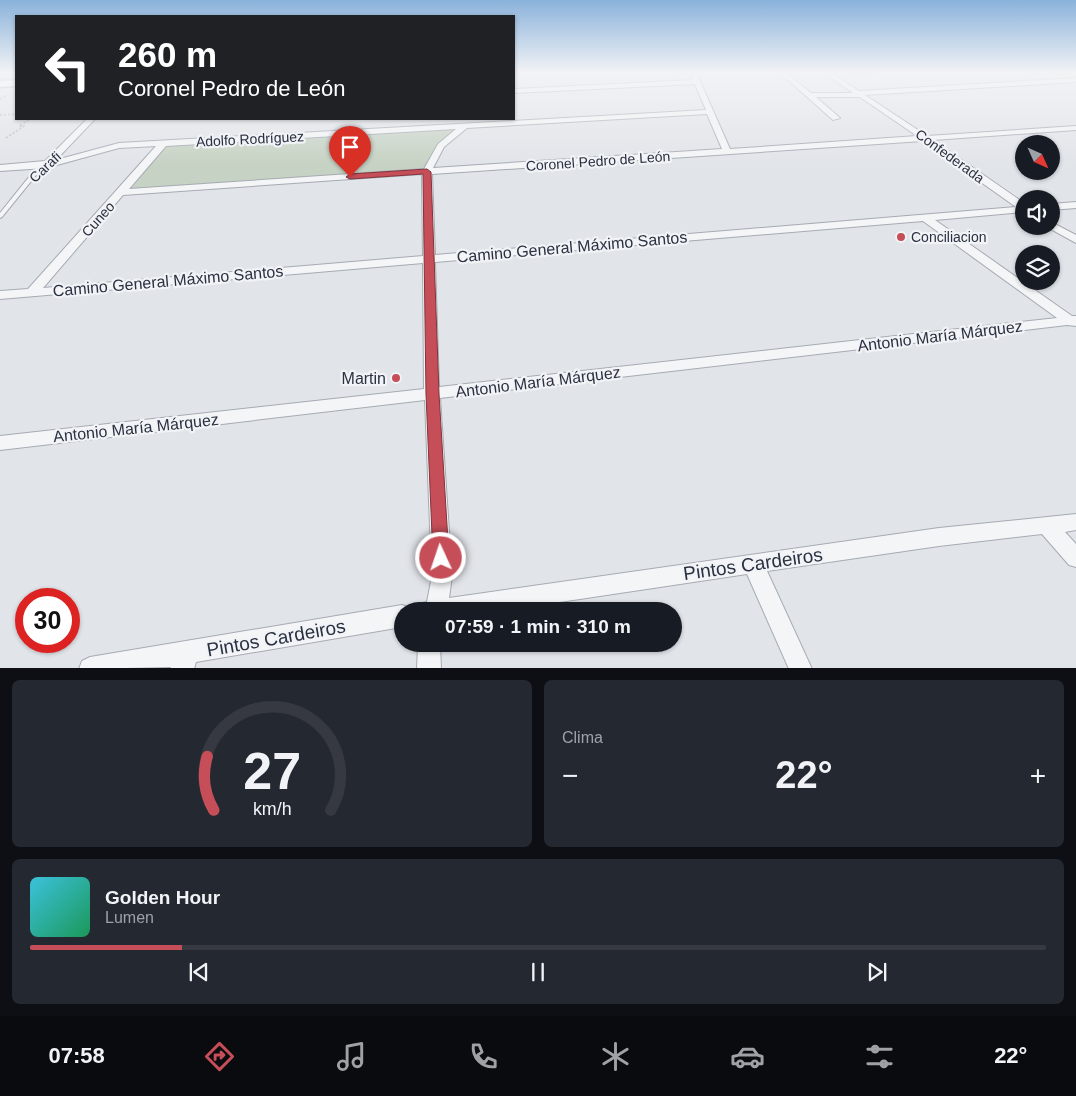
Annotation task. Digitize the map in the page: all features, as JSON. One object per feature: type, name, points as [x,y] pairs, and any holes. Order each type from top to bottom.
[{"type":"street","points":[[707,103],[727,152]]},
{"type":"street","points":[[819,103],[836,118]]},
{"type":"street","name":"Confederada","points":[[873,103],[1015,203]]},
{"type":"street","name":"Adolfo Rodríguez","points":[[63,150],[469,123],[711,112]]},
{"type":"street","name":"Carafi","points":[[46,165],[63,150],[90,120]]},
{"type":"street","points":[[436,602],[442,576],[432,394],[427,172],[441,146],[469,123]]},
{"type":"street","name":"Coronel Pedro de León","points":[[120,192],[1076,128]]},
{"type":"street","name":"Cuneo","points":[[32,292],[163,144]]},
{"type":"street","name":"Adolfo Rodríguez","points":[[0,168],[46,165],[119,146]]},
{"type":"street","points":[[1060,206],[1076,205]]},
{"type":"street","name":"Camino General Máximo Santos","points":[[0,295],[1015,210]]},
{"type":"street","points":[[925,218],[1074,322]]},
{"type":"street","points":[[1060,230],[1076,240]]},
{"type":"street","name":"Antonio María Márquez","points":[[0,443],[1074,322]]},
{"type":"street","name":"Pintos Cardeiros","points":[[495,602],[938,536],[1076,522]]},
{"type":"street","points":[[1047,526],[1076,558]]},
{"type":"street","points":[[753,564],[801,668]]},
{"type":"street","name":"Pintos Cardeiros","points":[[90,668],[184,661],[394,618]]},
{"type":"street","points":[[429,652],[429,668]]},
{"type":"lane","name":"Carafi","points":[[0,216],[39,168],[46,165]]},
{"type":"path","points":[[0,115],[15,114]]},
{"type":"path","points":[[6,138],[24,126],[19,126],[28,120]]},
{"type":"green space","points":[[456,130],[435,150],[423,170],[130,190],[163,149],[170,145]]},
{"type":"place","name":"Conciliacion","points":[[901,237]]},
{"type":"place","name":"Martin","points":[[396,378]]},
{"type":"route","points":[[350,177],[427,172],[432,394],[441,558]]}]
